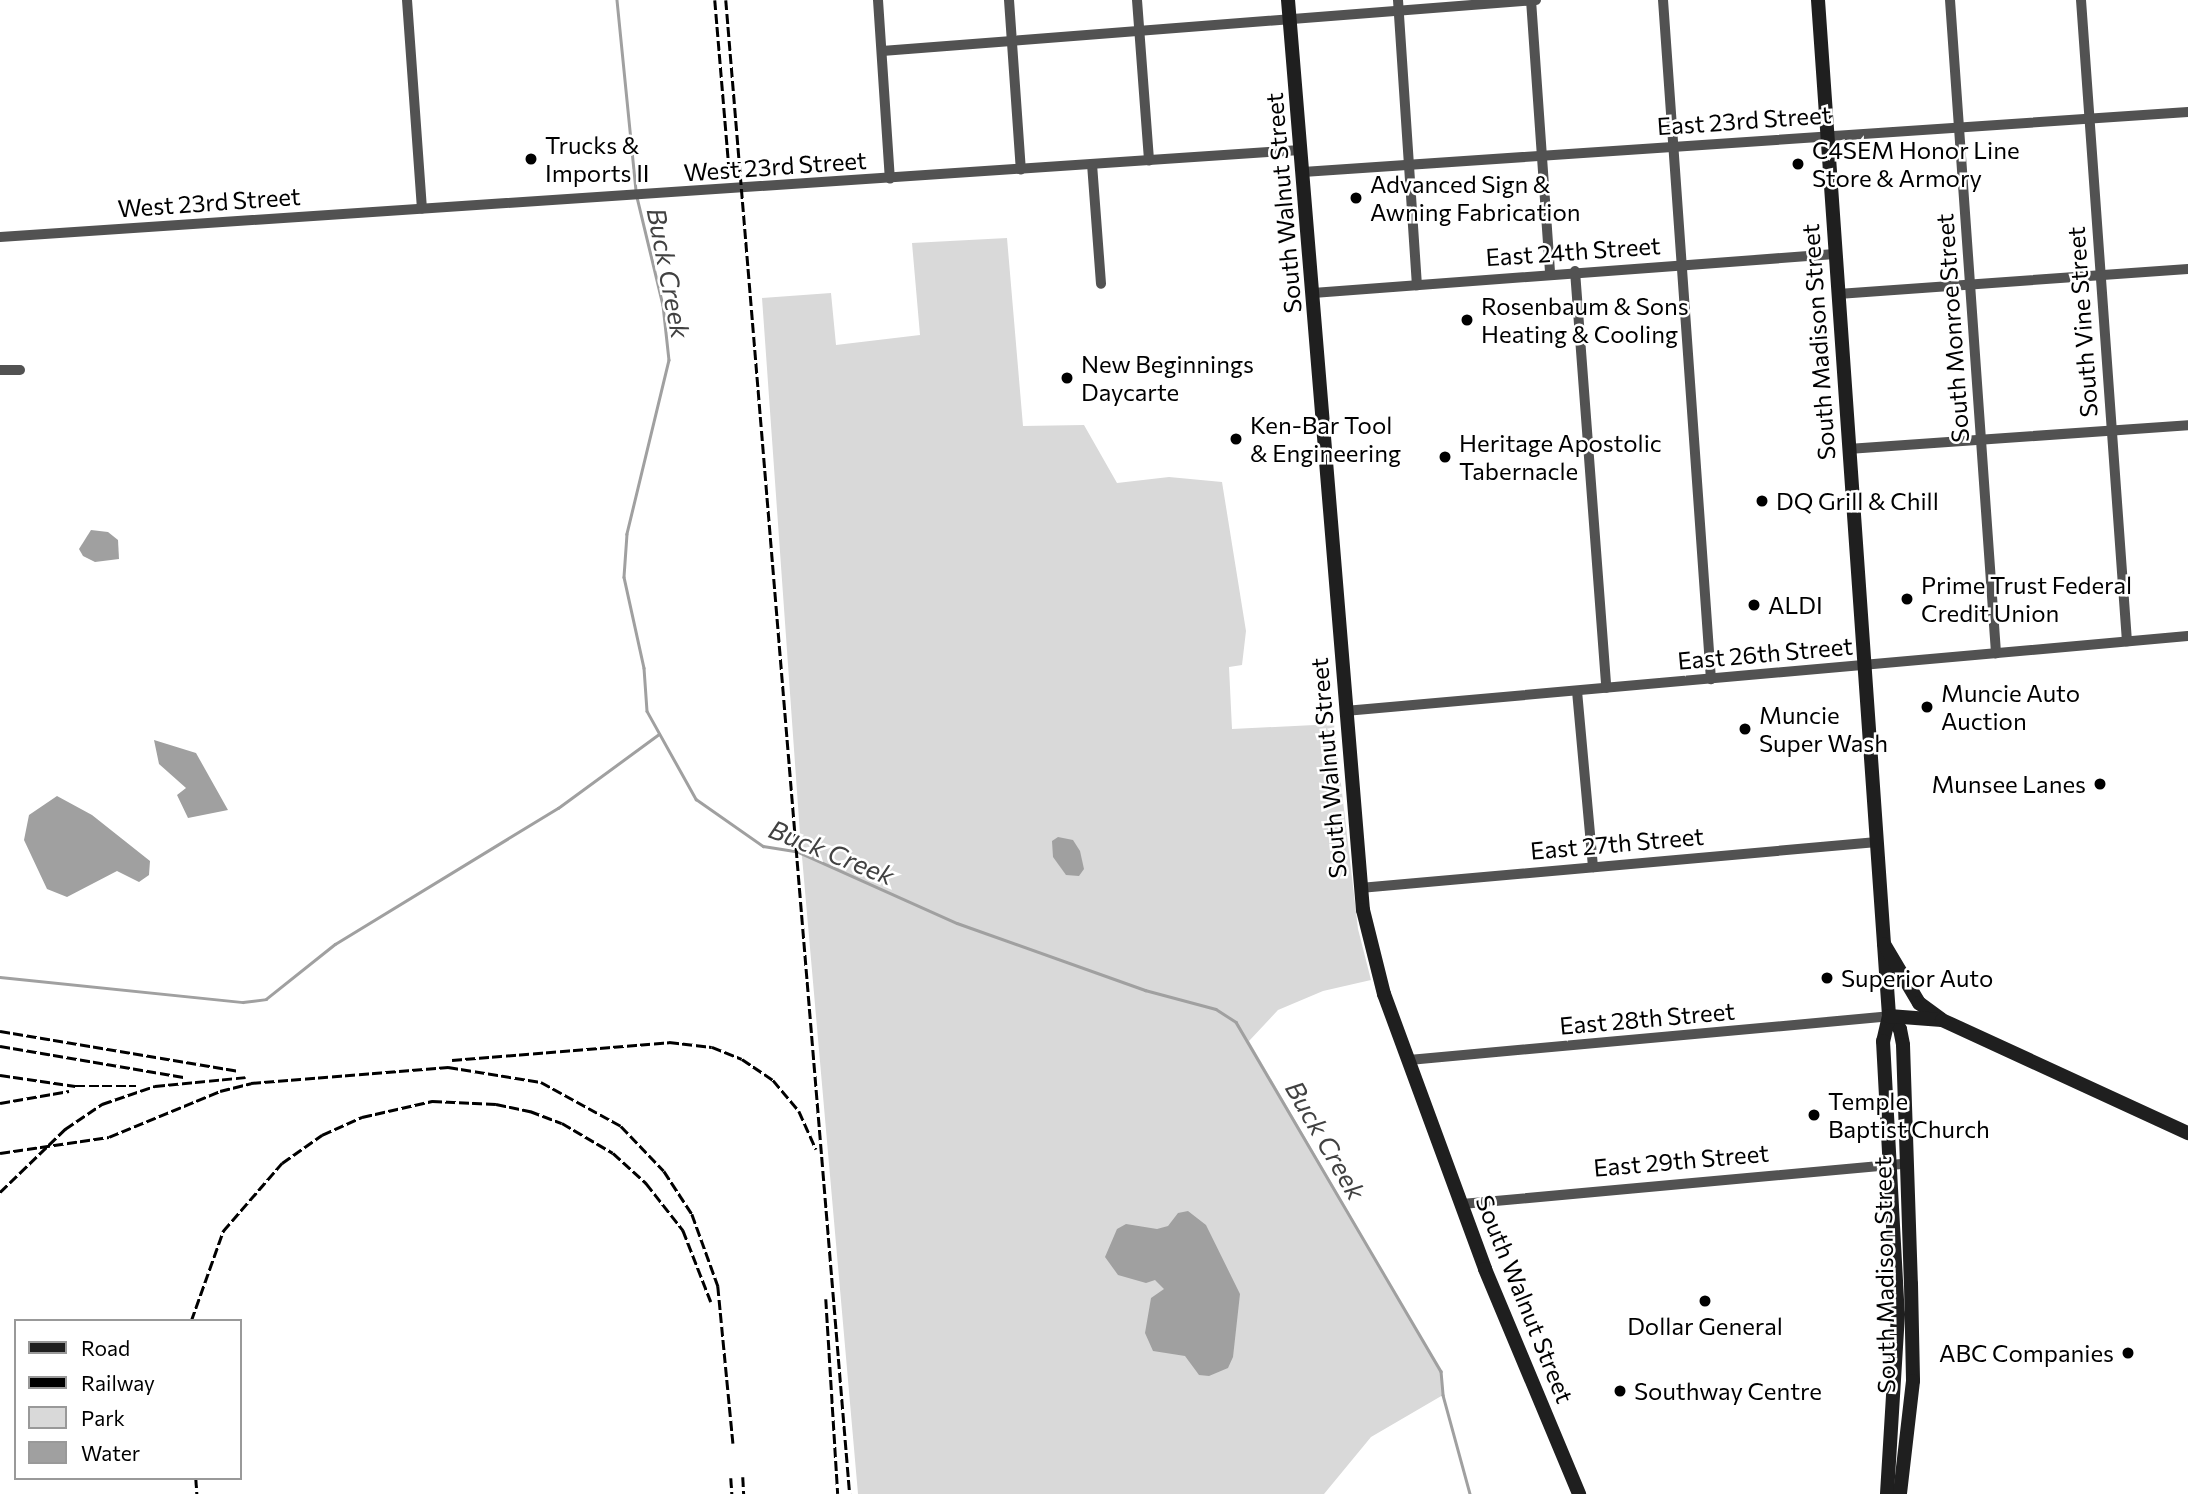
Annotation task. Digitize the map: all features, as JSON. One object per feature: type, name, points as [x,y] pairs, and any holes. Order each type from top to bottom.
[{"type":"main road","name":"South Walnut Street","points":[[1288,0],[1360,888],[1375,965],[1485,1269],[1580,1494]]},
{"type":"main road","name":"South Madison Street","points":[[1818,0],[1889,1016],[1883,1041],[1898,1164],[1913,1381],[1900,1494]]},
{"type":"main road","points":[[1884,944],[1919,1003],[1942,1020],[2188,1133]]},
{"type":"main road","points":[[1889,1016],[1942,1020]]},
{"type":"main road","name":"South Madison Street","points":[[1887,1494],[1898,1314],[1898,1164]]},
{"type":"street","points":[[407,0],[422,208]]},
{"type":"street","points":[[878,0],[890,179]]},
{"type":"street","points":[[1009,0],[1021,170]]},
{"type":"street","points":[[1137,0],[1149,161]]},
{"type":"street","points":[[882,51],[1290,19],[1399,5],[1533,0],[1550,272]]},
{"type":"street","points":[[1663,0],[1671,146],[1682,263],[1711,679]]},
{"type":"street","name":"South Monroe Street","points":[[1950,0],[1996,653]]},
{"type":"street","name":"South Vine Street","points":[[2081,0],[2127,641]]},
{"type":"street","points":[[1399,5],[1417,285]]},
{"type":"street","name":"East 23rd Street","points":[[1303,172],[1827,134],[2188,112]]},
{"type":"street","name":"West 23rd Street","points":[[0,237],[422,208],[610,199],[1300,150]]},
{"type":"street","points":[[1092,164],[1101,284]]},
{"type":"street","name":"East 24th Street","points":[[1313,293],[1550,272],[1835,254]]},
{"type":"street","points":[[1838,294],[2188,269]]},
{"type":"street","points":[[1575,271],[1606,688]]},
{"type":"street","points":[[0,370],[20,370]]},
{"type":"street","points":[[1848,449],[2188,425]]},
{"type":"street","name":"East 26th Street","points":[[1345,712],[2188,636]]},
{"type":"street","points":[[1577,691],[1593,867]]},
{"type":"street","name":"East 27th Street","points":[[1360,888],[1877,842]]},
{"type":"street","name":"East 28th Street","points":[[1409,1060],[1889,1016]]},
{"type":"street","name":"East 29th Street","points":[[1462,1204],[1898,1164]]},
{"type":"green space","points":[[1007,238],[1023,426],[1084,425],[1117,483],[1169,477],[1222,482],[1246,631],[1242,665],[1229,667],[1232,729],[1334,724],[1358,929],[1371,980],[1323,991],[1278,1010],[1249,1041],[1441,1371],[1443,1395],[1371,1437],[1324,1494],[858,1494],[800,834],[762,298],[831,293],[836,345],[920,335],[912,243]]},
{"type":"water","points":[[91,530],[108,532],[118,540],[119,559],[95,562],[83,556],[79,549]]},
{"type":"water","points":[[154,740],[196,753],[228,810],[188,818],[177,795],[186,788],[159,764]]},
{"type":"water","points":[[57,796],[92,815],[150,861],[149,875],[139,882],[117,871],[67,897],[47,889],[24,840],[29,815]]},
{"type":"water","points":[[1058,837],[1073,840],[1080,851],[1084,869],[1079,876],[1066,875],[1053,857],[1052,841]]},
{"type":"water","points":[[1188,1211],[1206,1225],[1240,1294],[1233,1357],[1228,1368],[1209,1376],[1199,1375],[1185,1356],[1153,1351],[1145,1333],[1151,1298],[1164,1289],[1155,1280],[1146,1283],[1118,1275],[1105,1257],[1117,1229],[1126,1224],[1157,1229],[1168,1226],[1178,1213]]},
{"type":"waterway","name":"Buck Creek","points":[[617,0],[636,190]]},
{"type":"waterway","name":"Buck Creek","points":[[637,197],[663,305],[669,360],[627,534],[624,577],[644,668],[647,711],[696,799],[763,846],[796,851],[957,923],[1145,990],[1216,1009],[1236,1022],[1441,1371],[1443,1395],[1470,1494]]},
{"type":"waterway","points":[[0,977],[243,1002],[266,999],[335,944],[558,808],[659,734]]},
{"type":"railway","points":[[715,0],[729,165]]},
{"type":"railway","points":[[726,0],[850,1494]]},
{"type":"railway","points":[[0,1031],[238,1071]]},
{"type":"railway","points":[[452,1060],[669,1042],[712,1047],[742,1059],[773,1080],[799,1111],[816,1149]]},
{"type":"railway","points":[[0,1046],[183,1077]]},
{"type":"railway","points":[[0,1153],[109,1137],[220,1091],[251,1083],[448,1067],[541,1082],[621,1126],[664,1171],[692,1214],[718,1286],[733,1443]]},
{"type":"railway","points":[[0,1075],[75,1086],[136,1086]]},
{"type":"railway","points":[[0,1192],[65,1129],[102,1104],[155,1086],[246,1077]]},
{"type":"railway","points":[[0,1103],[69,1091]]},
{"type":"railway","points":[[192,1319],[223,1231],[282,1163],[322,1135],[362,1117],[432,1101],[496,1104],[530,1111],[562,1123],[613,1153],[646,1183],[683,1230],[711,1302]]},
{"type":"railway","points":[[826,1299],[838,1494]]},
{"type":"railway","points":[[743,1477],[744,1494]]},
{"type":"railway","points":[[731,1478],[732,1494]]},
{"type":"railway","points":[[196,1480],[197,1494]]},
{"type":"place","name":"Trucks & Imports II","points":[[531,159]]},
{"type":"place","name":"C4SEM Honor Line Store & Armory","points":[[1798,164]]},
{"type":"place","name":"Advanced Sign & Awning Fabrication","points":[[1356,198]]},
{"type":"place","name":"Rosenbaum & Sons Heating & Cooling","points":[[1467,320]]},
{"type":"place","name":"New Beginnings Daycarte","points":[[1067,378]]},
{"type":"place","name":"Ken-Bar Tool & Engineering","points":[[1236,439]]},
{"type":"place","name":"Heritage Apostolic Tabernacle","points":[[1445,457]]},
{"type":"place","name":"DQ Grill & Chill","points":[[1762,501]]},
{"type":"place","name":"Prime Trust Federal Credit Union","points":[[1907,599]]},
{"type":"place","name":"ALDI","points":[[1754,605]]},
{"type":"place","name":"Muncie Auto Auction","points":[[1927,707]]},
{"type":"place","name":"Muncie Super Wash","points":[[1745,729]]},
{"type":"place","name":"Munsee Lanes","points":[[2100,784]]},
{"type":"place","name":"Superior Auto","points":[[1827,978]]},
{"type":"place","name":"Temple Baptist Church","points":[[1814,1115]]},
{"type":"place","name":"Dollar General","points":[[1705,1301]]},
{"type":"place","name":"ABC Companies","points":[[2128,1353]]},
{"type":"place","name":"Southway Centre","points":[[1620,1391]]}]
